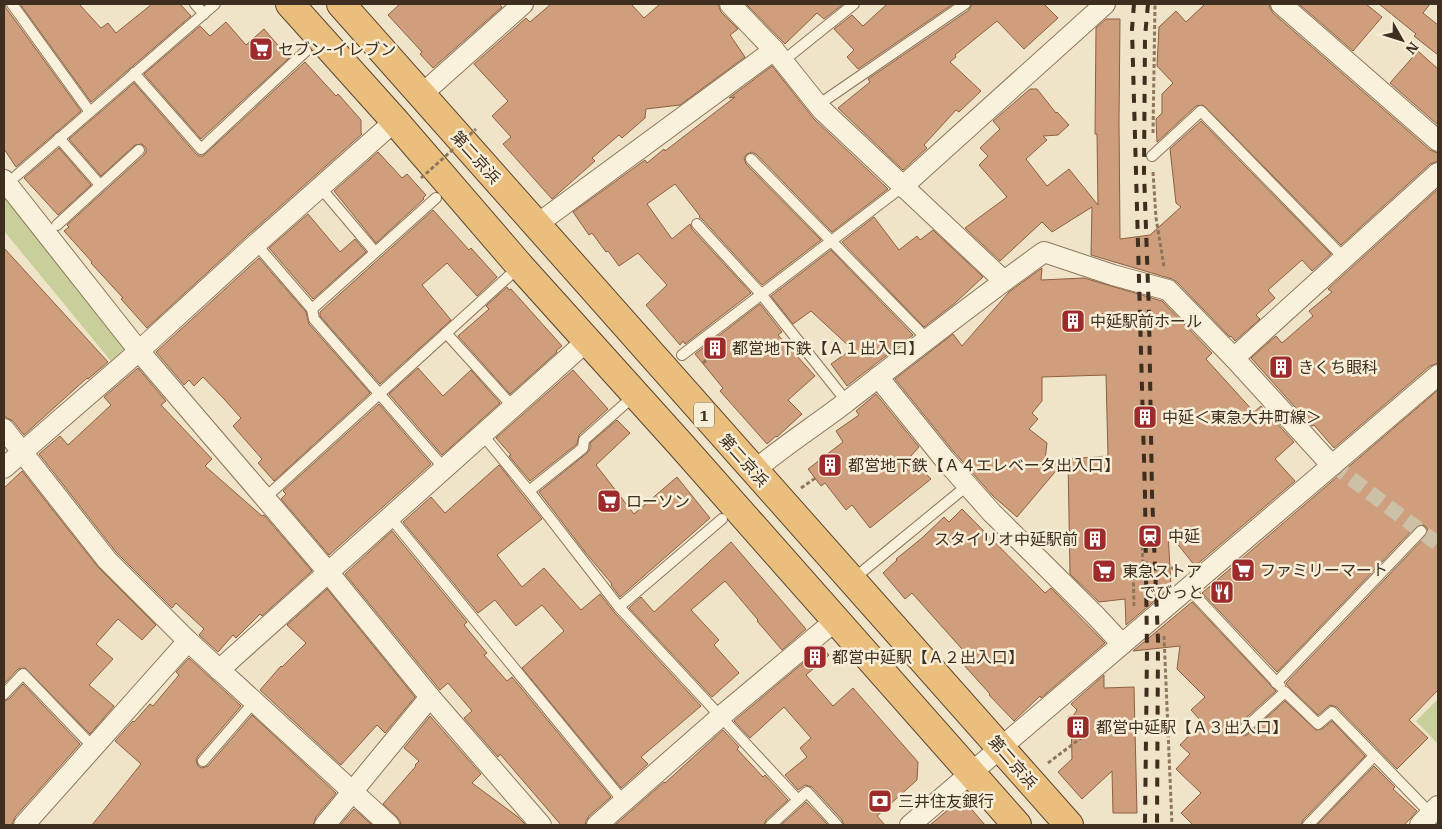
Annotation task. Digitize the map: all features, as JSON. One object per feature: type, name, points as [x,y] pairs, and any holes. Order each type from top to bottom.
[{"type":"highway","name":"1","points":[[290,4],[395,121],[519,265],[588,340],[1017,825]]},
{"type":"highway","name":"第二京浜","points":[[340,4],[1069,825]]},
{"type":"street","points":[[421,95],[523,4]]},
{"type":"street","points":[[730,4],[778,55],[818,105],[1004,281]]},
{"type":"street","points":[[902,186],[1105,4]]},
{"type":"street","points":[[1281,4],[1438,141]]},
{"type":"street","points":[[536,225],[778,55]]},
{"type":"street","points":[[4,468],[395,121]]},
{"type":"street","points":[[1234,358],[1438,173]]},
{"type":"street","points":[[10,178],[138,351],[328,572],[430,697],[541,825]]},
{"type":"street","points":[[754,471],[780,449],[847,402],[1044,252],[1113,275],[1168,290],[1333,465]]},
{"type":"street","points":[[219,670],[588,340]]},
{"type":"street","points":[[910,825],[1438,375]]},
{"type":"street","points":[[878,377],[945,460],[992,513],[1095,614],[1122,644]]},
{"type":"street","points":[[4,429],[106,560],[219,670],[389,825]]},
{"type":"street","points":[[597,825],[720,717],[836,620]]},
{"type":"street","points":[[24,825],[188,640]]},
{"type":"street","points":[[325,825],[430,697]]},
{"type":"lane","points":[[12,4],[90,112]]},
{"type":"lane","points":[[195,4],[204,14]]},
{"type":"lane","points":[[10,178],[215,4]]},
{"type":"lane","points":[[778,55],[854,4]]},
{"type":"lane","points":[[818,105],[965,4]]},
{"type":"lane","points":[[134,74],[201,149],[306,51]]},
{"type":"lane","points":[[1152,156],[1201,111],[1344,258]]},
{"type":"lane","points":[[59,138],[100,185]]},
{"type":"lane","points":[[57,225],[139,150]]},
{"type":"lane","points":[[751,159],[928,340]]},
{"type":"lane","points":[[682,355],[902,186]]},
{"type":"lane","points":[[320,187],[374,252]]},
{"type":"lane","points":[[312,309],[436,198]]},
{"type":"lane","points":[[697,224],[761,294],[847,402]]},
{"type":"lane","points":[[256,244],[312,309],[314,319],[444,468]]},
{"type":"lane","points":[[265,498],[509,276]]},
{"type":"lane","points":[[446,333],[513,407]]},
{"type":"lane","points":[[529,491],[583,448],[584,440],[636,394]]},
{"type":"lane","points":[[482,434],[619,607],[798,800]]},
{"type":"lane","points":[[852,580],[968,485]]},
{"type":"lane","points":[[390,517],[624,802]]},
{"type":"lane","points":[[619,607],[722,518]]},
{"type":"lane","points":[[1276,682],[1421,531]]},
{"type":"lane","points":[[1188,588],[1285,692],[1318,724],[1332,712],[1430,815]]},
{"type":"lane","points":[[4,694],[23,674],[93,747]]},
{"type":"lane","points":[[1244,728],[1285,692]]},
{"type":"lane","points":[[203,761],[254,702]]},
{"type":"lane","points":[[1308,825],[1374,756]]},
{"type":"lane","points":[[771,825],[807,792],[837,825]]},
{"type":"path","points":[[421,178],[476,129]]},
{"type":"path","points":[[800,489],[817,476]]},
{"type":"path","points":[[1142,540],[1143,567]]},
{"type":"path","points":[[1134,602],[1133,566],[1170,568]]},
{"type":"path","points":[[1163,610],[1172,825]]},
{"type":"path","points":[[1048,763],[1085,735],[1071,719]]},
{"type":"green space","points":[[4,192],[125,348],[111,361],[4,231]]},
{"type":"green space","points":[[1438,699],[1438,744],[1416,721]]},
{"type":"building","points":[[4,4],[81,111],[16,167],[4,149]]},
{"type":"building","points":[[20,4],[79,4],[101,28],[108,23],[116,33],[152,4],[180,4],[191,16],[91,102]]},
{"type":"building","points":[[400,4],[499,4],[502,7],[433,68],[420,54],[422,52],[388,15]]},
{"type":"building","points":[[551,4],[631,4],[644,18],[660,4],[718,4],[721,12],[738,29],[730,35],[745,57],[680,105],[646,109],[645,118],[622,138],[619,135],[592,158],[595,161],[552,199],[503,144],[511,137],[492,116],[508,101],[474,64],[526,18],[530,22]]},
{"type":"building","points":[[746,4],[842,5],[824,19],[817,13],[785,44]]},
{"type":"building","points":[[887,4],[953,4],[858,69],[847,57],[854,50],[834,29],[852,15],[863,26]]},
{"type":"building","points":[[972,4],[1044,4],[1058,18],[1024,49],[997,21],[955,55],[956,57],[950,62],[981,91],[959,112],[956,110],[924,145],[927,148],[903,170],[838,108],[870,82],[868,79],[969,10]]},
{"type":"building","points":[[1205,4],[1269,4],[1273,13],[1430,150],[1438,153],[1438,161],[1430,164],[1341,245],[1203,105],[1196,106],[1157,142],[1156,119],[1162,113],[1162,94],[1173,83],[1157,66],[1159,27],[1176,11],[1186,22]]},
{"type":"building","points":[[1299,4],[1366,4],[1382,17],[1353,51]]},
{"type":"building","points":[[1379,4],[1430,4],[1423,13],[1438,25],[1438,55],[1414,36],[1416,34]]},
{"type":"building","points":[[1106,19],[1120,19],[1120,239],[1150,235],[1181,207],[1176,203],[1170,149],[1201,121],[1331,254],[1312,271],[1302,260],[1268,290],[1275,298],[1256,315],[1260,319],[1235,341],[1172,279],[1091,255],[1092,207],[1052,232],[1042,222],[1000,261],[965,228],[1007,197],[979,165],[988,156],[980,148],[1000,129],[993,121],[1030,89],[1037,89],[1056,113],[1069,125],[1058,135],[1043,136],[1047,140],[1026,159],[1047,186],[1069,169],[1098,205],[1097,134],[1095,134],[1096,28]]},
{"type":"building","points":[[226,22],[246,45],[264,29],[289,58],[201,139],[144,74],[200,26],[210,36]]},
{"type":"building","points":[[1418,51],[1438,69],[1438,125],[1390,83]]},
{"type":"building","points":[[305,62],[336,96],[338,94],[361,120],[362,134],[147,328],[64,231],[69,227],[67,225],[144,155],[146,148],[142,144],[135,145],[101,176],[69,139],[134,83],[196,154],[203,156]]},
{"type":"building","points":[[772,66],[814,119],[888,189],[832,232],[756,154],[752,152],[747,154],[744,158],[746,164],[821,240],[762,285],[699,217],[675,184],[647,204],[672,239],[690,224],[692,229],[751,293],[685,344],[683,341],[680,345],[646,305],[667,285],[638,253],[619,266],[592,233],[589,235],[573,212],[645,160],[647,163],[664,149],[665,151],[735,97],[729,98]]},
{"type":"building","points":[[59,148],[91,185],[58,215],[24,178]]},
{"type":"building","points":[[378,152],[402,178],[407,174],[426,195],[424,199],[376,243],[334,191]]},
{"type":"building","points":[[1438,189],[1438,363],[1430,366],[1334,448],[1251,358],[1276,336],[1282,343],[1313,316],[1309,311],[1332,292],[1328,289]]},
{"type":"building","points":[[433,210],[469,250],[471,248],[497,277],[477,296],[447,263],[422,285],[451,320],[380,384],[320,316],[320,312]]},
{"type":"building","points":[[308,214],[340,252],[355,239],[366,252],[313,299],[269,248]]},
{"type":"building","points":[[874,217],[899,250],[917,236],[920,240],[933,230],[983,277],[954,304],[924,327],[842,242]]},
{"type":"building","points":[[4,248],[108,362],[87,378],[24,435],[13,421],[4,416]]},
{"type":"building","points":[[831,250],[913,335],[847,386],[831,364],[852,349],[811,311],[793,324],[771,296]]},
{"type":"building","points":[[259,258],[306,312],[309,324],[370,393],[274,481],[258,463],[262,459],[233,426],[241,418],[224,399],[203,377],[194,386],[189,380],[184,385],[156,352]]},
{"type":"building","points":[[1042,268],[1041,280],[1084,278],[1162,301],[1212,353],[1206,359],[1254,412],[1261,406],[1294,442],[1275,459],[1295,481],[1195,566],[1168,532],[1171,587],[1126,625],[1125,599],[1099,602],[1070,574],[1068,459],[1108,456],[1106,375],[1042,377],[1042,401],[1032,413],[1038,419],[1029,429],[1047,443],[1045,460],[1066,459],[1017,517],[993,496],[954,452],[895,379],[953,334],[962,346],[1009,292]]},
{"type":"building","points":[[507,287],[509,290],[511,289],[562,346],[510,394],[458,336],[489,309],[486,306]]},
{"type":"building","points":[[760,304],[782,332],[778,335],[815,376],[788,400],[802,414],[767,444],[720,391],[723,388],[695,354]]},
{"type":"building","points":[[138,368],[166,401],[161,405],[212,459],[205,466],[262,516],[264,515],[312,571],[262,616],[260,614],[236,638],[233,635],[218,652],[199,635],[204,629],[176,603],[172,608],[116,552],[39,454],[60,436],[68,445],[111,405],[104,397]]},
{"type":"building","points":[[418,368],[443,396],[471,370],[500,403],[442,455],[389,394]]},
{"type":"building","points":[[573,370],[608,409],[579,435],[577,444],[530,481],[496,438]]},
{"type":"building","points":[[1438,390],[1438,690],[1409,720],[1428,738],[1397,769],[1337,707],[1330,705],[1318,715],[1286,683],[1426,536],[1428,530],[1425,526],[1420,524],[1416,526],[1277,672],[1202,593]]},
{"type":"building","points":[[876,394],[919,447],[910,457],[931,479],[870,528],[852,505],[846,510],[825,483],[821,486],[808,469],[843,442],[836,431],[859,415],[856,411]]},
{"type":"building","points":[[379,404],[431,464],[329,555],[281,499],[286,494],[283,491]]},
{"type":"building","points":[[617,420],[630,433],[596,465],[634,514],[677,477],[710,518],[620,597],[612,584],[539,492],[587,453],[590,449],[590,443]]},
{"type":"building","points":[[499,465],[542,519],[497,555],[522,587],[544,568],[581,610],[600,594],[614,612],[701,706],[641,757],[648,764],[621,788],[522,668],[564,631],[542,605],[516,626],[495,600],[478,613],[403,522],[431,497],[445,513]]},
{"type":"building","points":[[22,471],[98,567],[156,625],[142,640],[118,619],[96,644],[113,659],[89,685],[114,706],[90,734],[25,668],[18,669],[4,684],[4,488]]},
{"type":"building","points":[[962,509],[1045,593],[1051,588],[1105,643],[1041,698],[1040,696],[1014,721],[963,664],[970,658],[912,593],[905,599],[883,573],[896,559],[944,517],[949,522]]},
{"type":"building","points":[[392,531],[467,622],[464,625],[487,653],[484,655],[507,681],[512,677],[611,797],[589,816],[585,825],[561,825],[500,754],[498,757],[464,718],[472,711],[448,683],[440,690],[345,574]]},
{"type":"building","points":[[731,542],[806,629],[782,650],[725,581],[691,610],[719,640],[714,645],[739,673],[712,697],[629,608],[641,597],[654,612]]},
{"type":"building","points":[[327,589],[415,697],[385,733],[377,725],[341,765],[260,690],[281,666],[306,643],[287,625]]},
{"type":"building","points":[[1192,602],[1276,691],[1239,724],[1237,730],[1239,734],[1245,736],[1248,734],[1285,701],[1316,730],[1322,729],[1332,721],[1365,756],[1303,820],[1301,825],[1193,825],[1181,813],[1201,793],[1176,769],[1190,754],[1180,745],[1202,722],[1191,710],[1205,697],[1177,669],[1180,646],[1133,651]]},
{"type":"building","points":[[822,647],[829,655],[806,675],[833,706],[853,688],[918,762],[917,780],[877,816],[885,825],[844,825],[842,820],[812,787],[805,785],[798,790],[785,775],[807,757],[800,748],[811,738],[784,707],[750,738],[734,721]]},
{"type":"building","points":[[189,658],[241,706],[198,756],[196,760],[198,766],[202,768],[208,766],[252,715],[336,793],[316,817],[313,825],[92,825],[141,764],[115,741],[150,704],[153,706],[179,675],[176,672]]},
{"type":"building","points":[[1104,675],[1104,688],[1134,687],[1137,813],[1113,813],[1112,771],[1082,799],[1058,772],[1072,759],[1071,719],[1077,710],[1071,704]]},
{"type":"building","points":[[23,684],[80,744],[15,817],[12,825],[4,825],[4,701],[9,699]]},
{"type":"building","points":[[430,716],[481,774],[472,783],[526,825],[401,825],[397,817],[383,804],[419,761],[404,748]]},
{"type":"building","points":[[723,730],[739,747],[737,749],[763,777],[765,775],[788,800],[766,820],[764,825],[615,825],[665,783]]},
{"type":"building","points":[[1374,766],[1395,787],[1393,789],[1417,811],[1411,818],[1404,825],[1317,825]]},
{"type":"building","points":[[962,798],[985,825],[930,825]]},
{"type":"building","points":[[806,802],[828,825],[781,825],[803,805]]},
{"type":"building","points":[[354,809],[372,825],[340,825]]},
{"type":"tunnel","points":[[1333,465],[1438,544]]},
{"type":"railway","points":[[1134,4],[1132,29],[1145,495],[1147,650],[1145,825]]},
{"type":"railway","points":[[1148,4],[1145,37],[1144,172],[1152,494],[1158,640],[1157,825]]},
{"type":"place","name":"セブン-イレブン","points":[[261,49]]},
{"type":"place","name":"中延駅前ホール","points":[[1073,321]]},
{"type":"place","name":"都営地下鉄【Ａ１出入口】","points":[[715,348]]},
{"type":"place","name":"きくち眼科","points":[[1281,367]]},
{"type":"place","name":"中延＜東急大井町線＞","points":[[1145,417]]},
{"type":"place","name":"都営地下鉄【Ａ４エレベータ出入口】","points":[[830,465]]},
{"type":"place","name":"ローソン","points":[[609,501]]},
{"type":"place","name":"中延","points":[[1150,536]]},
{"type":"place","name":"スタイリオ中延駅前","points":[[1095,539]]},
{"type":"place","name":"ファミリーマート","points":[[1243,570]]},
{"type":"place","name":"東急ストア","points":[[1104,571]]},
{"type":"place","name":"でびっと","points":[[1222,592]]},
{"type":"place","name":"都営中延駅【Ａ２出入口】","points":[[815,657]]},
{"type":"place","name":"都営中延駅【Ａ３出入口】","points":[[1078,727]]},
{"type":"place","name":"三井住友銀行","points":[[880,801]]}]
